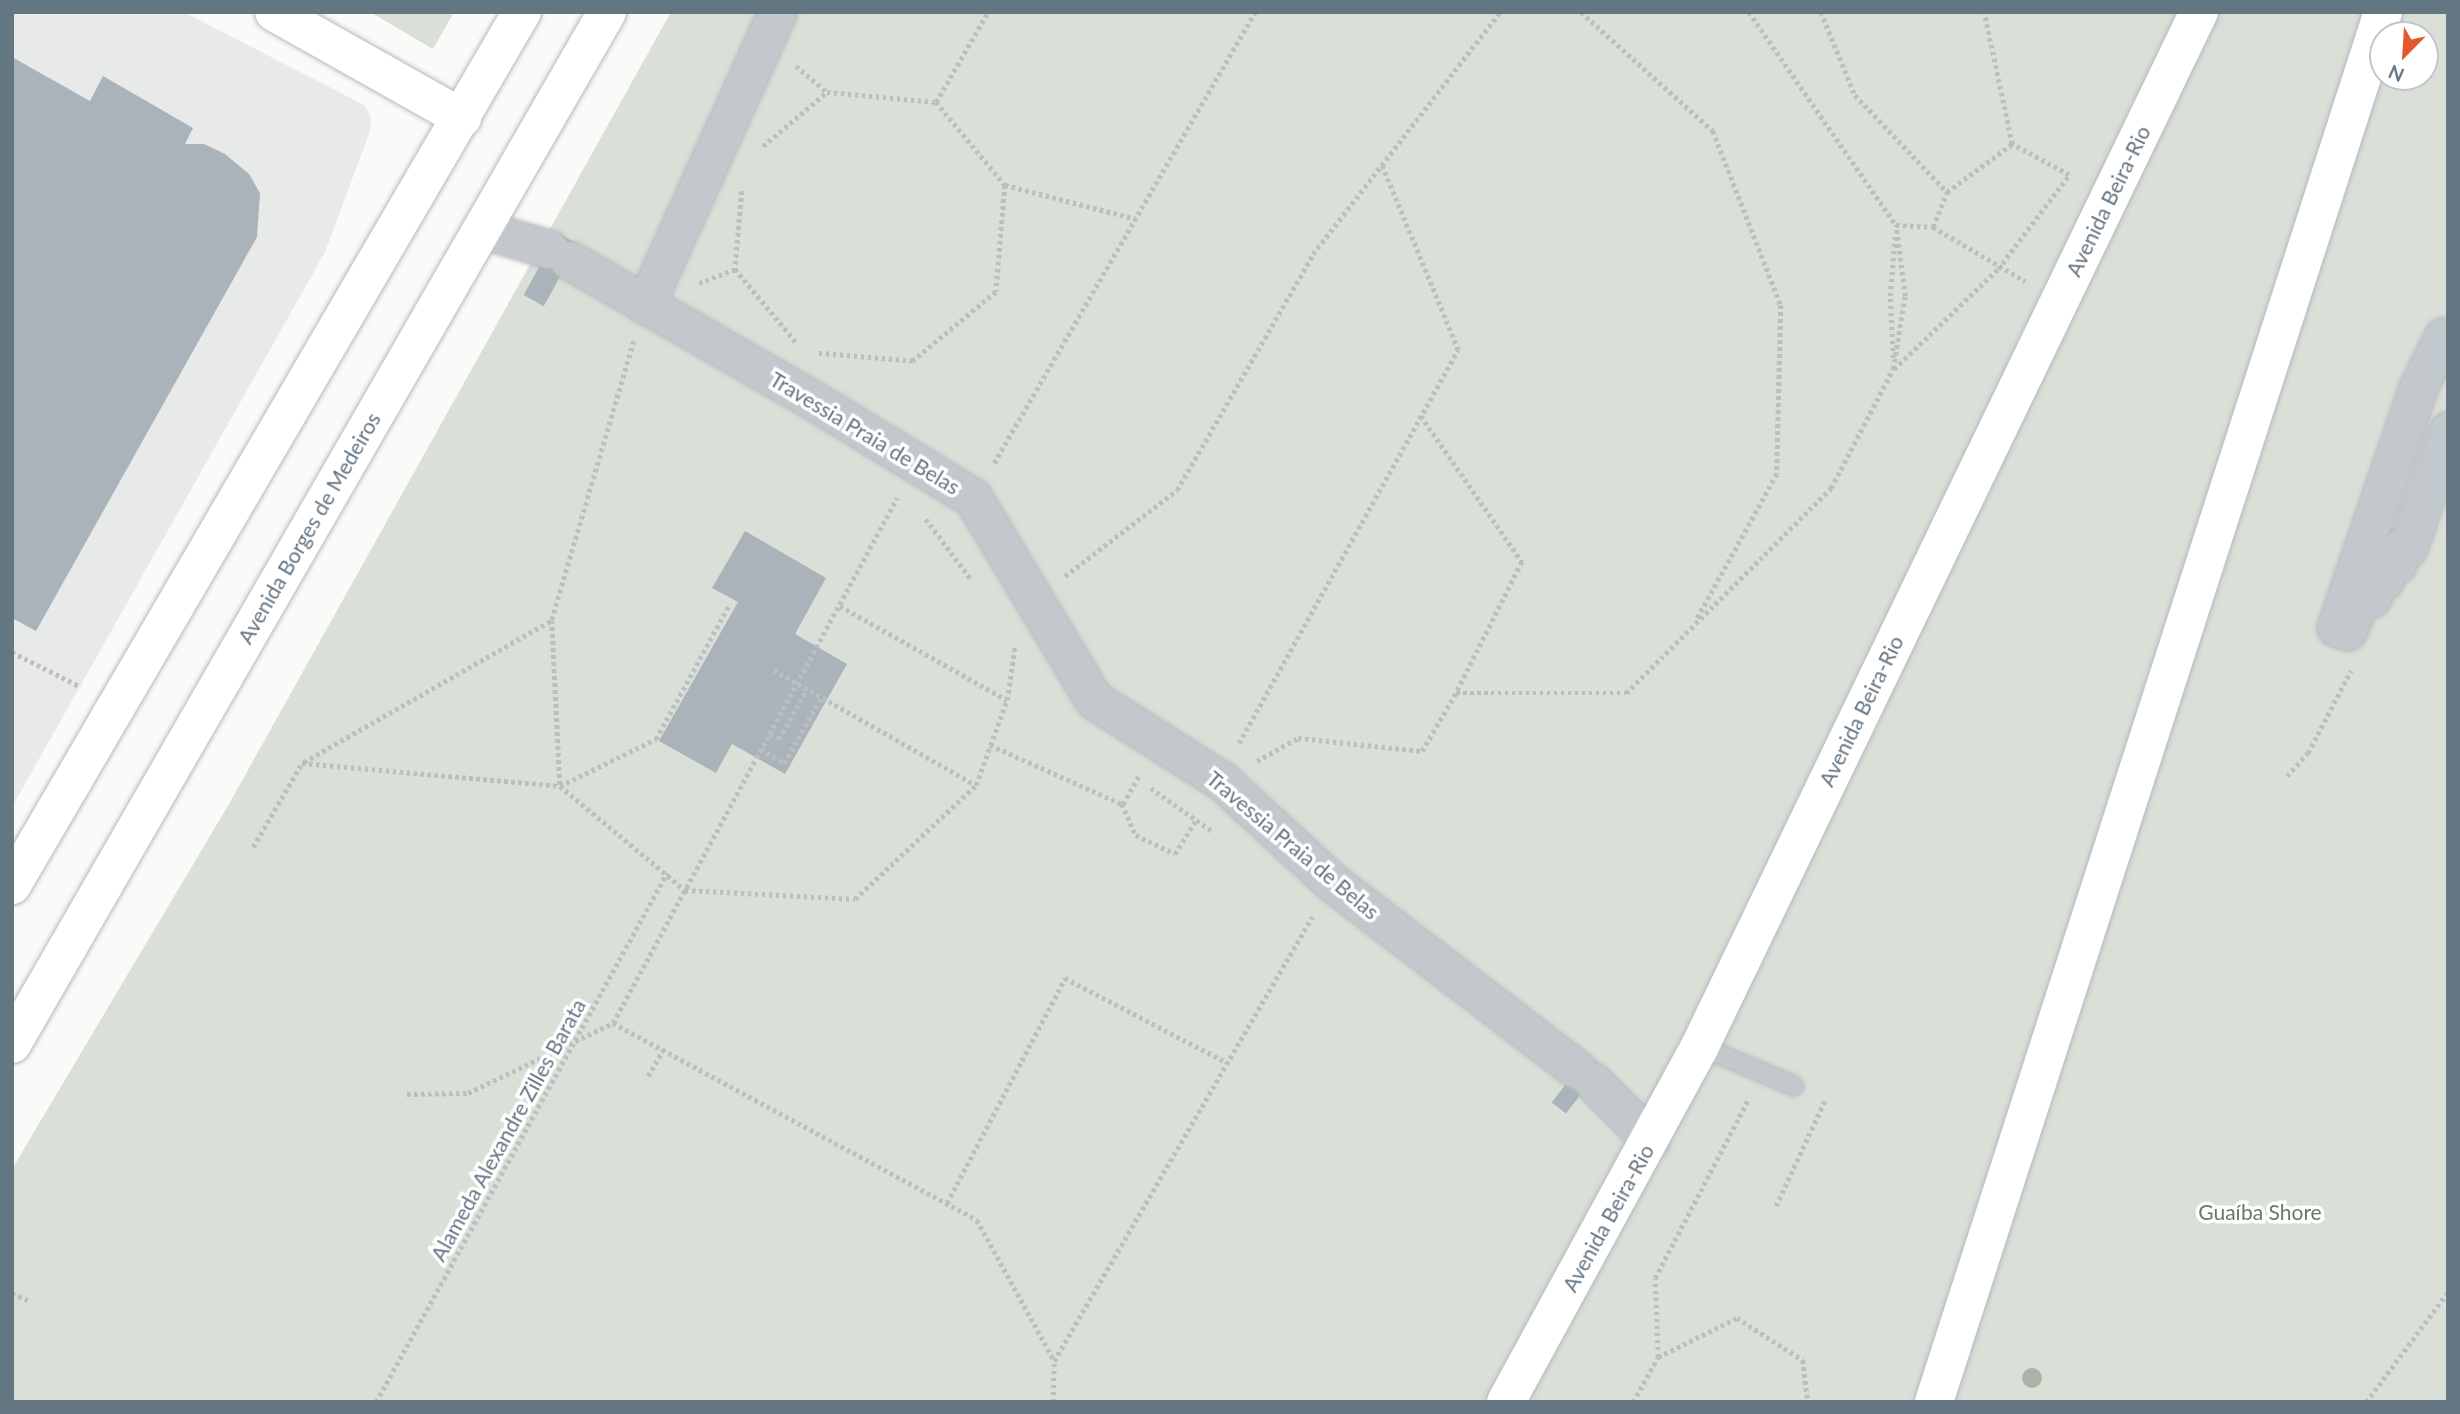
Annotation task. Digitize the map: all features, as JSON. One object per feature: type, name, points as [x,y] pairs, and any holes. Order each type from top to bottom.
[{"type":"main road","points":[[275,12],[462,118]]},
{"type":"main road","points":[[12,886],[522,12]]},
{"type":"main road","name":"Avenida Borges de Medeiros","points":[[12,1044],[607,12]]},
{"type":"main road","name":"Avenida Beira-Rio","points":[[1506,1402],[1700,1046],[2199,12]]},
{"type":"main road","points":[[1934,1402],[2383,12]]},
{"type":"street","points":[[641,320],[777,12]]},
{"type":"street","name":"Travessia Praia de Belas","points":[[481,229],[559,254],[641,320],[811,398],[973,498],[1031,602],[1094,701],[1222,781],[1333,883],[1585,1075],[1651,1140]]},
{"type":"street","points":[[2448,338],[2443,337],[2418,387],[2336,628],[2347,631],[2364,595],[2372,598],[2377,579],[2384,581],[2390,562],[2397,564],[2403,546],[2409,548],[2448,431]]},
{"type":"lane","points":[[1700,1046],[1794,1086]]},
{"type":"path","points":[[936,102],[988,12]]},
{"type":"path","points":[[973,498],[1255,12]]},
{"type":"path","points":[[1031,602],[1177,490],[1313,254],[1500,12]]},
{"type":"path","points":[[1581,12],[1713,131],[1781,305],[1777,474],[1693,626]]},
{"type":"path","points":[[1456,692],[1626,693],[1831,488],[1893,369],[1905,296],[1896,225],[1749,12]]},
{"type":"path","points":[[1821,12],[1855,95],[1947,192]]},
{"type":"path","points":[[1893,369],[1998,269],[2069,175],[2012,144],[1984,12]]},
{"type":"path","points":[[754,153],[828,92],[936,102],[1005,185],[1136,219]]},
{"type":"path","points":[[1933,227],[1947,192],[2012,144]]},
{"type":"path","points":[[990,745],[1122,804],[1136,835],[1175,855],[1222,781],[1255,708],[1458,351],[1382,166]]},
{"type":"path","points":[[742,188],[735,268],[804,352],[913,361],[996,292],[1005,185]]},
{"type":"path","points":[[1893,369],[1890,296],[1896,225]]},
{"type":"path","points":[[1896,225],[1933,227],[1998,269]]},
{"type":"path","points":[[641,320],[552,620],[560,786],[685,890],[855,899],[976,785],[1007,700],[1016,638]]},
{"type":"path","points":[[1222,781],[1298,738],[1422,751],[1456,692],[1522,562],[1421,416]]},
{"type":"path","points":[[407,1094],[468,1093],[613,1023],[902,488]]},
{"type":"path","points":[[302,764],[560,786],[656,739],[729,604]]},
{"type":"path","points":[[840,606],[1007,700]]},
{"type":"path","points":[[253,847],[302,764],[552,620]]},
{"type":"path","points":[[12,652],[116,706]]},
{"type":"path","points":[[774,670],[976,785]]},
{"type":"path","points":[[770,734],[779,739],[807,689]]},
{"type":"path","points":[[761,750],[784,763],[821,698]]},
{"type":"path","name":"Alameda Alexandre Zilles Barata","points":[[376,1402],[667,873]]},
{"type":"path","points":[[1053,1402],[1054,1361],[1333,883]]},
{"type":"path","points":[[947,1204],[1065,978],[1227,1062]]},
{"type":"path","points":[[613,1023],[977,1220],[1054,1361]]},
{"type":"path","points":[[648,1076],[663,1050]]},
{"type":"path","points":[[1633,1402],[1658,1357],[1655,1278],[1711,1177],[1761,1072]]},
{"type":"path","points":[[1776,1206],[1825,1100]]},
{"type":"path","points":[[2366,1402],[2448,1292]]},
{"type":"path","points":[[12,1293],[31,1302]]},
{"type":"path","points":[[1658,1357],[1737,1318],[1803,1360],[1808,1402]]},
{"type":"shaded area","points":[[12,12],[184,12],[364,105],[371,117],[370,131],[325,252],[12,807]]},
{"type":"green space","points":[[370,12],[454,12],[433,49]]},
{"type":"green space","name":"Guaíba Shore","points":[[671,12],[2448,12],[2448,1402],[12,1402],[12,1169],[229,804]]},
{"type":"building","points":[[12,57],[90,101],[103,76],[193,128],[185,144],[204,144],[225,154],[249,174],[260,193],[257,237],[36,631],[12,618]]},
{"type":"building","points":[[558,233],[578,244],[544,306],[524,295]]},
{"type":"building","points":[[745,531],[826,578],[795,634],[847,664],[785,774],[732,744],[716,773],[659,741],[738,602],[712,588]]},
{"type":"building","points":[[1588,1056],[1602,1067],[1566,1114],[1552,1102]]}]
